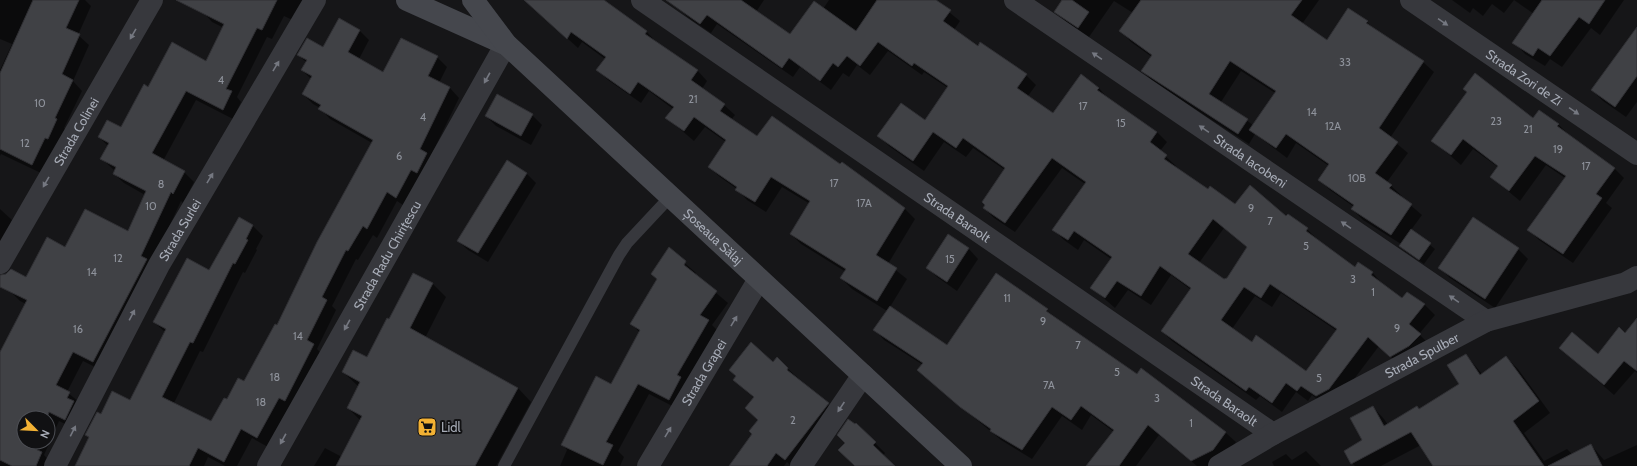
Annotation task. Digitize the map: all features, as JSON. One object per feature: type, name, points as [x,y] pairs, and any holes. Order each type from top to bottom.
[{"type":"street","name":"Strada Colinei","points":[[0,263],[152,0]]},
{"type":"street","name":"Strada Surlei","points":[[55,466],[158,265],[315,0]]},
{"type":"street","points":[[407,0],[506,44]]},
{"type":"street","name":"Șoseaua Sălaj","points":[[473,0],[506,44],[961,466]]},
{"type":"street","name":"Strada Baraolt","points":[[642,0],[1273,434]]},
{"type":"street","name":"Strada Iacobeni","points":[[1015,0],[1486,321]]},
{"type":"street","name":"Strada Zori de Zi","points":[[1411,0],[1637,154]]},
{"type":"street","name":"Strada Radu Chirițescu","points":[[268,466],[506,44]]},
{"type":"street","name":"Strada Spulber","points":[[1219,466],[1273,434],[1486,321],[1626,283],[1637,277]]},
{"type":"street","name":"Strada Grapei","points":[[648,466],[759,279]]},
{"type":"street","points":[[801,466],[863,375]]},
{"type":"lane","points":[[504,466],[619,255],[632,238],[670,197]]},
{"type":"building","points":[[33,0],[79,0],[66,28],[80,34],[62,74],[73,80],[55,118],[57,119],[48,139],[45,138],[32,165],[0,149],[0,73]]},
{"type":"building","points":[[176,0],[277,0],[262,30],[257,28],[226,89],[232,91],[223,110],[186,91],[152,153],[185,171],[173,194],[171,192],[141,256],[147,259],[93,362],[73,352],[56,385],[70,392],[67,398],[74,401],[65,420],[56,416],[56,410],[16,410],[16,450],[38,450],[42,452],[36,466],[12,466],[0,460],[0,352],[27,300],[0,287],[0,275],[6,274],[11,269],[26,277],[47,237],[65,247],[85,209],[128,231],[146,191],[113,174],[116,167],[100,159],[109,143],[98,137],[107,120],[121,127],[144,84],[148,87],[172,42],[206,61],[224,24]]},
{"type":"building","points":[[524,0],[604,0],[647,31],[645,34],[698,70],[691,80],[725,104],[720,111],[757,136],[772,116],[840,164],[842,162],[905,208],[876,255],[897,268],[877,301],[840,278],[846,269],[790,234],[810,201],[771,177],[755,202],[735,190],[737,187],[708,167],[726,140],[694,117],[684,131],[665,118],[674,107],[638,82],[630,94],[596,70],[606,57],[571,32],[567,39]]},
{"type":"building","points":[[666,0],[741,0],[790,34],[814,1],[856,31],[877,0],[936,0],[951,10],[943,21],[978,46],[980,42],[1027,74],[1017,88],[1053,113],[1081,74],[1099,88],[1097,90],[1157,132],[1150,142],[1167,155],[1164,159],[1208,189],[1210,186],[1235,204],[1250,185],[1286,216],[1288,214],[1308,228],[1306,231],[1355,267],[1358,262],[1373,272],[1371,275],[1402,298],[1407,292],[1425,304],[1409,324],[1421,334],[1409,346],[1390,357],[1368,337],[1329,389],[1316,396],[1301,386],[1297,391],[1286,383],[1272,403],[1249,387],[1246,391],[1161,331],[1191,288],[1160,266],[1141,296],[1117,281],[1105,298],[1090,288],[1112,257],[1074,231],[1068,240],[1052,230],[1086,182],[1052,158],[1005,223],[983,208],[985,205],[982,202],[1005,168],[963,138],[956,148],[933,132],[913,161],[877,136],[901,103],[925,120],[948,86],[914,63],[912,66],[878,42],[860,66],[847,56],[838,67],[833,63],[820,81],[789,58],[782,68],[707,15],[700,24]],"holes":[[[1213,219],[1247,247],[1227,278],[1224,279],[1188,254]],[[1270,284],[1337,329],[1306,371],[1256,335],[1252,342],[1221,320],[1244,287],[1261,298]]]},
{"type":"building","points":[[1062,0],[1072,0],[1089,12],[1078,28],[1054,12]]},
{"type":"building","points":[[1141,0],[1302,0],[1291,15],[1327,40],[1348,8],[1368,21],[1366,23],[1424,61],[1379,128],[1398,142],[1375,173],[1392,185],[1389,188],[1412,204],[1391,235],[1351,209],[1354,205],[1318,180],[1329,164],[1286,134],[1276,148],[1249,130],[1276,91],[1230,61],[1209,94],[1248,119],[1238,134],[1141,71],[1152,55],[1119,31]]},
{"type":"building","points":[[1542,0],[1605,0],[1589,24],[1579,17],[1550,56],[1538,48],[1533,56],[1512,43]]},
{"type":"building","points":[[339,18],[360,30],[348,52],[383,72],[401,38],[438,56],[428,76],[450,87],[420,149],[427,153],[417,173],[411,170],[396,198],[387,192],[367,229],[363,226],[348,251],[346,250],[322,297],[327,300],[307,340],[314,344],[285,401],[279,398],[257,438],[241,429],[224,462],[198,448],[189,466],[75,466],[89,437],[85,435],[97,412],[101,414],[112,391],[130,400],[166,329],[153,322],[187,258],[209,270],[239,217],[253,225],[246,239],[248,240],[235,264],[233,263],[193,343],[190,342],[162,397],[211,421],[224,398],[227,399],[238,378],[244,381],[275,324],[277,325],[317,242],[373,140],[318,109],[321,105],[302,94],[312,76],[301,70],[307,60],[297,55],[307,38],[323,47]]},
{"type":"building","points":[[1637,27],[1637,76],[1615,107],[1591,90]]},
{"type":"building","points":[[1475,73],[1533,118],[1539,110],[1559,124],[1557,126],[1615,168],[1596,194],[1602,198],[1563,254],[1527,230],[1566,176],[1535,156],[1509,191],[1490,177],[1498,166],[1463,139],[1451,155],[1431,141],[1467,92],[1463,89]]},
{"type":"building","points":[[497,94],[533,114],[521,136],[485,116]]},
{"type":"building","points":[[507,160],[527,173],[478,253],[457,241]]},
{"type":"building","points":[[1473,217],[1519,248],[1485,299],[1438,268]]},
{"type":"building","points":[[1411,229],[1431,243],[1419,260],[1399,246]]},
{"type":"building","points":[[948,234],[969,248],[947,282],[926,268]]},
{"type":"building","points":[[669,247],[686,261],[684,265],[717,291],[700,315],[709,320],[677,375],[681,377],[669,400],[638,384],[606,442],[613,445],[603,465],[561,445],[596,376],[611,384],[640,330],[630,324],[657,279],[651,274]]},
{"type":"building","name":"Lidl","points":[[413,273],[433,283],[410,328],[518,388],[475,466],[336,466],[362,416],[347,408],[360,382],[342,372],[353,350],[367,357]]},
{"type":"building","points":[[996,273],[1048,309],[1046,311],[1137,374],[1141,368],[1226,432],[1213,450],[1191,461],[1148,425],[1119,466],[1086,466],[1114,430],[1081,406],[1071,420],[1052,407],[1022,450],[990,431],[991,429],[960,407],[917,370],[923,363],[873,330],[890,306],[947,345]]},
{"type":"building","points":[[1637,318],[1637,371],[1624,361],[1604,385],[1559,348],[1572,332],[1598,354],[1619,327],[1625,333]]},
{"type":"building","points":[[751,342],[773,362],[777,357],[788,368],[787,370],[829,403],[785,460],[776,453],[767,466],[729,466],[752,434],[749,431],[758,420],[745,408],[754,397],[733,380],[736,376],[729,370]]},
{"type":"building","points":[[1466,354],[1480,375],[1506,356],[1539,401],[1513,421],[1544,466],[1433,466],[1411,432],[1351,464],[1344,451],[1362,440],[1350,418],[1373,406],[1384,426],[1417,406],[1419,409],[1459,384],[1447,365]]},
{"type":"building","points":[[848,419],[855,424],[856,423],[876,442],[873,445],[895,466],[855,466],[838,450],[845,443],[837,435]]},
{"type":"building","points":[[1591,444],[1602,466],[1548,466]]},
{"type":"place","name":"Lidl","points":[[427,427]]}]
